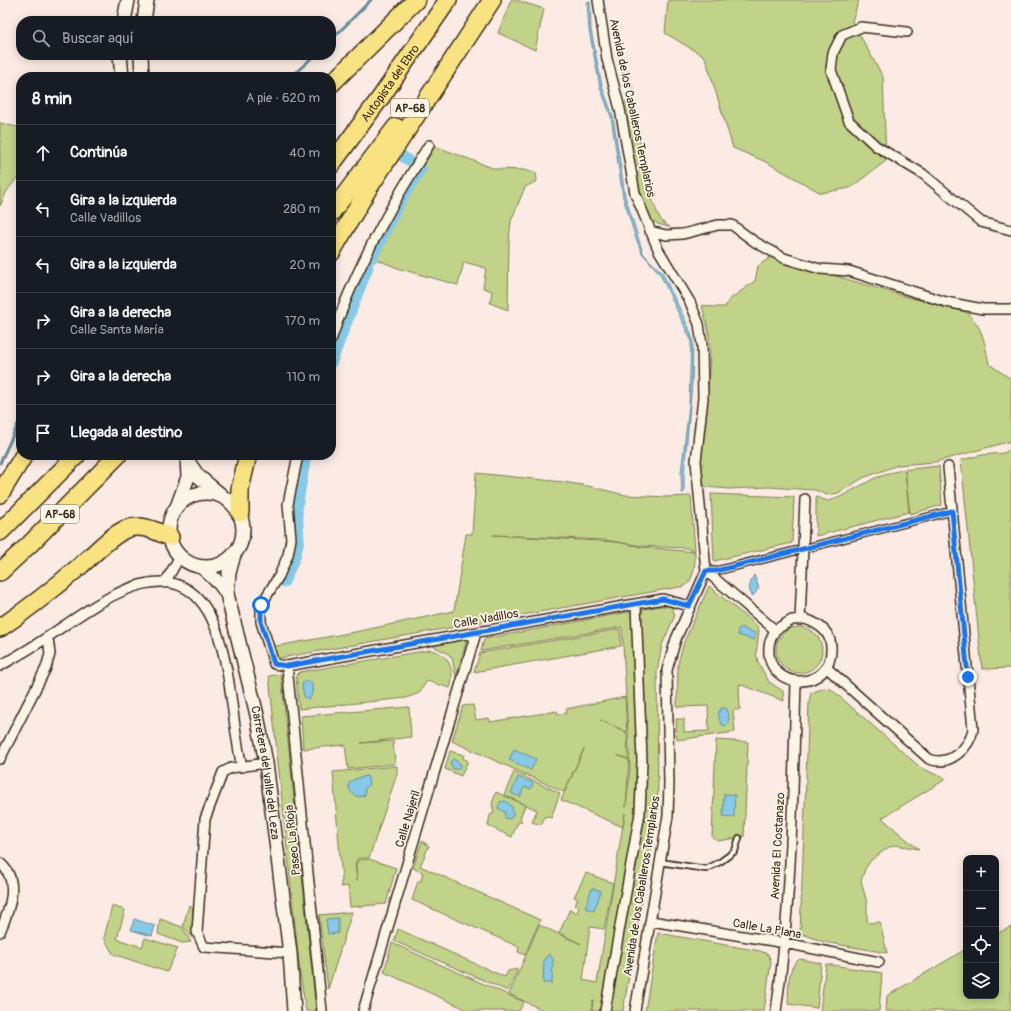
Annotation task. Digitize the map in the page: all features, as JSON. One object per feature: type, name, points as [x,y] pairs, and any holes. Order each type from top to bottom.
[{"type":"highway","points":[[336,79],[416,0]]},
{"type":"highway","name":"Autopista del Ebro","points":[[336,157],[385,92],[448,0]]},
{"type":"highway","name":"AP-68","points":[[336,206],[431,79],[484,0]]},
{"type":"highway","points":[[336,244],[368,188],[492,0]]},
{"type":"highway","points":[[0,494],[21,460]]},
{"type":"highway","name":"AP-68","points":[[0,532],[72,460]]},
{"type":"highway","name":"AP-68","points":[[0,572],[30,544],[113,460]]},
{"type":"highway","points":[[240,513],[240,489],[247,460]]},
{"type":"highway","points":[[0,628],[22,613],[104,545],[126,529],[140,527],[153,529],[170,537]]},
{"type":"main road","points":[[125,16],[128,0]]},
{"type":"main road","points":[[145,16],[147,0]]},
{"type":"main road","points":[[120,60],[122,72]]},
{"type":"main road","points":[[141,60],[142,72]]},
{"type":"main road","points":[[188,460],[188,477],[169,527],[173,547],[186,561],[202,566],[220,564],[234,554]]},
{"type":"main road","points":[[189,460],[198,476],[233,503],[240,513],[243,522],[242,539],[234,554],[229,573],[227,594]]},
{"type":"main road","points":[[176,508],[183,500],[202,492],[222,496]]},
{"type":"main road","points":[[202,566],[220,584],[227,594]]},
{"type":"main road","name":"Carretera del valle del Leza","points":[[227,594],[258,715],[266,763],[290,953],[294,1011]]},
{"type":"main road","name":"Carretera del valle del Leza","points":[[290,953],[301,1011]]},
{"type":"street","name":"Avenida de los Caballeros Templarios","points":[[598,0],[607,59],[620,109],[635,193],[658,249],[690,302],[699,324],[702,345],[703,398],[696,461],[706,571],[689,606],[676,639],[667,670],[670,783],[668,816],[635,1011]]},
{"type":"street","points":[[907,32],[861,27],[842,36],[833,52],[831,70],[850,121],[876,146],[923,174],[980,222],[1011,230]]},
{"type":"street","points":[[336,327],[354,281],[384,220],[429,145]]},
{"type":"street","points":[[650,231],[666,235],[683,234],[718,225],[732,225],[755,242],[784,258],[813,267],[850,271],[946,302],[983,309],[1011,309]]},
{"type":"street","points":[[287,666],[274,664],[260,614],[261,605],[279,576],[288,555],[290,539],[288,504],[297,460]]},
{"type":"street","points":[[827,668],[929,759],[936,762],[946,762],[967,745],[972,738],[973,729],[948,467]]},
{"type":"street","points":[[800,620],[805,499]]},
{"type":"street","points":[[706,571],[716,571],[952,511]]},
{"type":"street","points":[[165,583],[180,556]]},
{"type":"street","points":[[706,571],[775,630]]},
{"type":"street","points":[[0,666],[48,637],[113,594],[140,583],[157,582],[175,585],[190,592],[201,602],[213,622],[224,657],[242,767]]},
{"type":"street","name":"Calle Vadillos","points":[[287,666],[663,599],[689,606]]},
{"type":"street","name":"Avenida de los Caballeros Templarios","points":[[605,1011],[640,813],[642,761],[636,604]]},
{"type":"street","points":[[792,620],[816,623],[826,632],[831,643],[832,655],[827,668],[819,676],[809,681],[796,682],[784,678],[775,669],[770,659],[769,646],[775,630],[792,620]]},
{"type":"street","name":"Calle Najeril","points":[[363,1011],[476,633]]},
{"type":"street","points":[[0,758],[46,668],[50,654],[48,637]]},
{"type":"street","name":"Paseo La Rioja","points":[[287,666],[322,1011]]},
{"type":"street","name":"Avenida El Costanazo","points":[[776,1011],[785,944],[794,774],[796,682]]},
{"type":"street","points":[[266,763],[223,772],[205,819],[197,932],[204,946],[290,953]]},
{"type":"street","points":[[0,863],[6,868],[11,876],[13,888],[0,932]]},
{"type":"street","name":"Calle La Plana","points":[[651,921],[879,962]]},
{"type":"lane","points":[[660,862],[706,869],[720,862],[736,851],[739,838]]},
{"type":"green space","points":[[511,0],[516,0],[544,9],[535,50],[498,33]]},
{"type":"green space","points":[[668,0],[859,0],[852,21],[883,77],[886,161],[850,188],[821,193],[766,162],[733,148],[705,57],[665,33]]},
{"type":"green space","points":[[634,102],[648,184],[658,214],[663,222],[670,227],[653,221],[648,214],[638,184],[623,103]]},
{"type":"green space","points":[[0,123],[16,127],[16,179],[7,191],[0,206]]},
{"type":"green space","points":[[435,146],[495,169],[525,170],[536,173],[537,181],[525,187],[511,221],[509,240],[508,310],[490,303],[492,291],[483,288],[486,268],[464,262],[458,285],[400,269],[373,258]]},
{"type":"green space","points":[[771,257],[904,296],[969,313],[981,332],[989,364],[1011,379],[1011,441],[935,462],[898,465],[863,478],[838,493],[827,495],[815,490],[768,487],[729,489],[706,487],[701,481],[701,463],[710,356],[709,334],[702,305],[725,307],[730,299],[755,281],[758,266]]},
{"type":"green space","points":[[1011,449],[1011,668],[982,669],[961,460],[982,455],[1004,453]]},
{"type":"green space","points":[[939,466],[942,505],[910,514],[905,471],[909,512],[816,536],[816,497],[828,501],[840,497],[875,478],[901,470]]},
{"type":"green space","points":[[476,473],[563,482],[588,486],[625,495],[666,497],[691,496],[695,551],[685,548],[642,546],[605,540],[493,535],[616,542],[642,547],[695,552],[693,575],[685,586],[280,658],[273,655],[271,647],[360,631],[454,611],[466,534],[472,534]]},
{"type":"green space","points":[[711,494],[794,497],[792,543],[714,561]]},
{"type":"green space","points":[[709,586],[757,626],[759,630],[756,654],[758,662],[769,682],[783,691],[784,701],[739,684],[740,709],[733,711],[735,732],[677,740],[676,719],[684,719],[684,732],[709,731],[708,706],[677,707],[678,664],[684,642]]},
{"type":"green space","points":[[660,606],[671,606],[675,615],[662,645],[657,672],[658,807],[623,1011],[592,1011],[593,1000],[591,1011],[545,1011],[509,994],[539,925],[581,944],[559,933],[570,909],[577,913],[579,907],[575,905],[578,899],[574,897],[586,873],[613,883],[604,929],[590,927],[583,980],[597,983],[623,827],[561,800],[584,749],[564,792],[452,741],[463,706],[473,705],[476,720],[489,718],[490,722],[557,711],[558,714],[567,713],[566,709],[625,697],[627,732],[600,720],[627,733],[628,759],[617,755],[629,760],[626,807],[630,769],[622,627],[481,651],[484,639]]},
{"type":"green space","points":[[799,627],[812,631],[818,637],[822,650],[818,663],[812,669],[799,673],[786,669],[780,663],[776,650],[780,637],[786,631]]},
{"type":"green space","points":[[620,629],[621,646],[474,672],[480,653]]},
{"type":"green space","points":[[467,639],[456,677],[452,658],[447,653],[433,646]]},
{"type":"green space","points":[[430,650],[442,655],[449,664],[452,675],[450,688],[427,681],[419,693],[406,698],[299,709],[296,676],[300,672]]},
{"type":"green space","points":[[281,674],[316,1011],[306,1011],[300,973],[269,676]]},
{"type":"green space","points":[[824,688],[831,689],[921,768],[946,779],[882,818],[919,849],[896,845],[889,847],[871,860],[865,869],[861,881],[867,903],[867,921],[870,923],[880,922],[887,953],[824,942],[800,933],[809,702],[811,693]]},
{"type":"green space","points":[[409,707],[411,737],[361,743],[393,741],[395,764],[348,769],[345,745],[303,749],[301,716]]},
{"type":"green space","points":[[716,740],[748,742],[744,837],[718,841],[712,837]]},
{"type":"green space","points":[[450,751],[464,755],[463,758],[468,761],[461,776],[445,769]]},
{"type":"green space","points":[[397,766],[397,774],[369,858],[358,858],[355,864],[357,881],[356,865],[358,860],[369,859],[396,868],[386,904],[350,907],[348,886],[341,887],[342,881],[333,772]]},
{"type":"green space","points":[[514,772],[560,793],[551,818],[545,816],[541,825],[532,822],[537,810],[504,795]]},
{"type":"green space","points":[[496,792],[525,805],[520,818],[522,821],[517,824],[512,837],[488,826],[490,815],[494,813],[492,804]]},
{"type":"green space","points":[[422,841],[429,846],[420,866],[540,920],[525,955],[518,952],[519,947],[412,900],[418,881],[421,881],[423,873],[413,868]]},
{"type":"green space","points":[[189,905],[193,907],[192,938],[183,926]]},
{"type":"green space","points":[[112,906],[125,910],[117,939],[142,947],[145,938],[178,948],[167,972],[113,954],[104,938]]},
{"type":"green space","points":[[352,912],[328,989],[319,915]]},
{"type":"green space","points":[[160,919],[182,927],[191,942],[182,943],[158,934]]},
{"type":"green space","points":[[1011,927],[1011,1011],[886,1011],[887,996],[963,951],[963,999],[999,999],[999,933]]},
{"type":"green space","points":[[398,929],[505,977],[508,971],[518,969],[508,991],[394,941]]},
{"type":"green space","points":[[658,933],[760,951],[768,954],[771,961],[764,1011],[645,1011]]},
{"type":"green space","points":[[392,943],[524,1002],[519,1011],[470,1011],[384,972]]},
{"type":"green space","points":[[800,959],[821,963],[817,1008],[788,1004],[790,973],[792,967]]},
{"type":"green space","points":[[826,964],[882,973],[879,1011],[820,1011]]},
{"type":"water","points":[[587,2],[590,2],[591,30],[602,86],[613,116],[625,196],[643,253],[662,272],[689,328],[693,340],[692,383],[684,474],[684,492],[682,493],[681,473],[689,406],[691,340],[660,274],[642,253],[623,197],[611,117],[600,87],[589,30]]},
{"type":"water","points":[[627,70],[633,89],[628,91],[622,71]]},
{"type":"water","points":[[754,575],[759,588],[753,596],[749,589]]},
{"type":"water","points":[[743,627],[745,630],[756,633],[754,640],[738,635],[738,629]]},
{"type":"water","points":[[306,681],[311,682],[312,686],[312,694],[309,699],[304,697],[302,684]]},
{"type":"water","points":[[721,708],[726,708],[728,712],[729,720],[725,726],[721,724],[718,714]]},
{"type":"water","points":[[514,749],[536,759],[531,770],[509,760]]},
{"type":"water","points":[[453,759],[461,764],[459,769],[453,769],[450,762]]},
{"type":"water","points":[[367,776],[369,781],[368,786],[365,788],[365,795],[359,797],[353,794],[349,788],[349,783],[355,779]]},
{"type":"water","points":[[518,777],[533,783],[531,789],[524,787],[520,797],[511,793]]},
{"type":"water","points":[[724,794],[735,795],[734,817],[723,816]]},
{"type":"water","points":[[505,801],[511,805],[513,815],[510,819],[505,818],[505,812],[498,808],[500,802]]},
{"type":"water","points":[[592,888],[601,891],[594,911],[585,908]]},
{"type":"water","points":[[338,918],[338,933],[328,934],[326,919]]},
{"type":"water","points":[[134,919],[155,926],[152,936],[131,930]]},
{"type":"water","points":[[549,954],[553,959],[552,983],[543,983],[544,959]]},
{"type":"waterway","points":[[336,35],[371,0]]},
{"type":"waterway","points":[[296,72],[310,60]]},
{"type":"waterway","points":[[402,156],[408,160]]},
{"type":"waterway","points":[[372,258],[401,200],[421,169]]},
{"type":"waterway","points":[[336,350],[368,267]]},
{"type":"waterway","points":[[0,463],[16,429]]},
{"type":"waterway","points":[[284,582],[295,557],[299,540],[297,508],[305,460]]},
{"type":"route","points":[[261,605],[261,622],[274,664],[287,666],[663,599],[689,606],[706,571],[716,571],[952,511],[968,677]]}]
